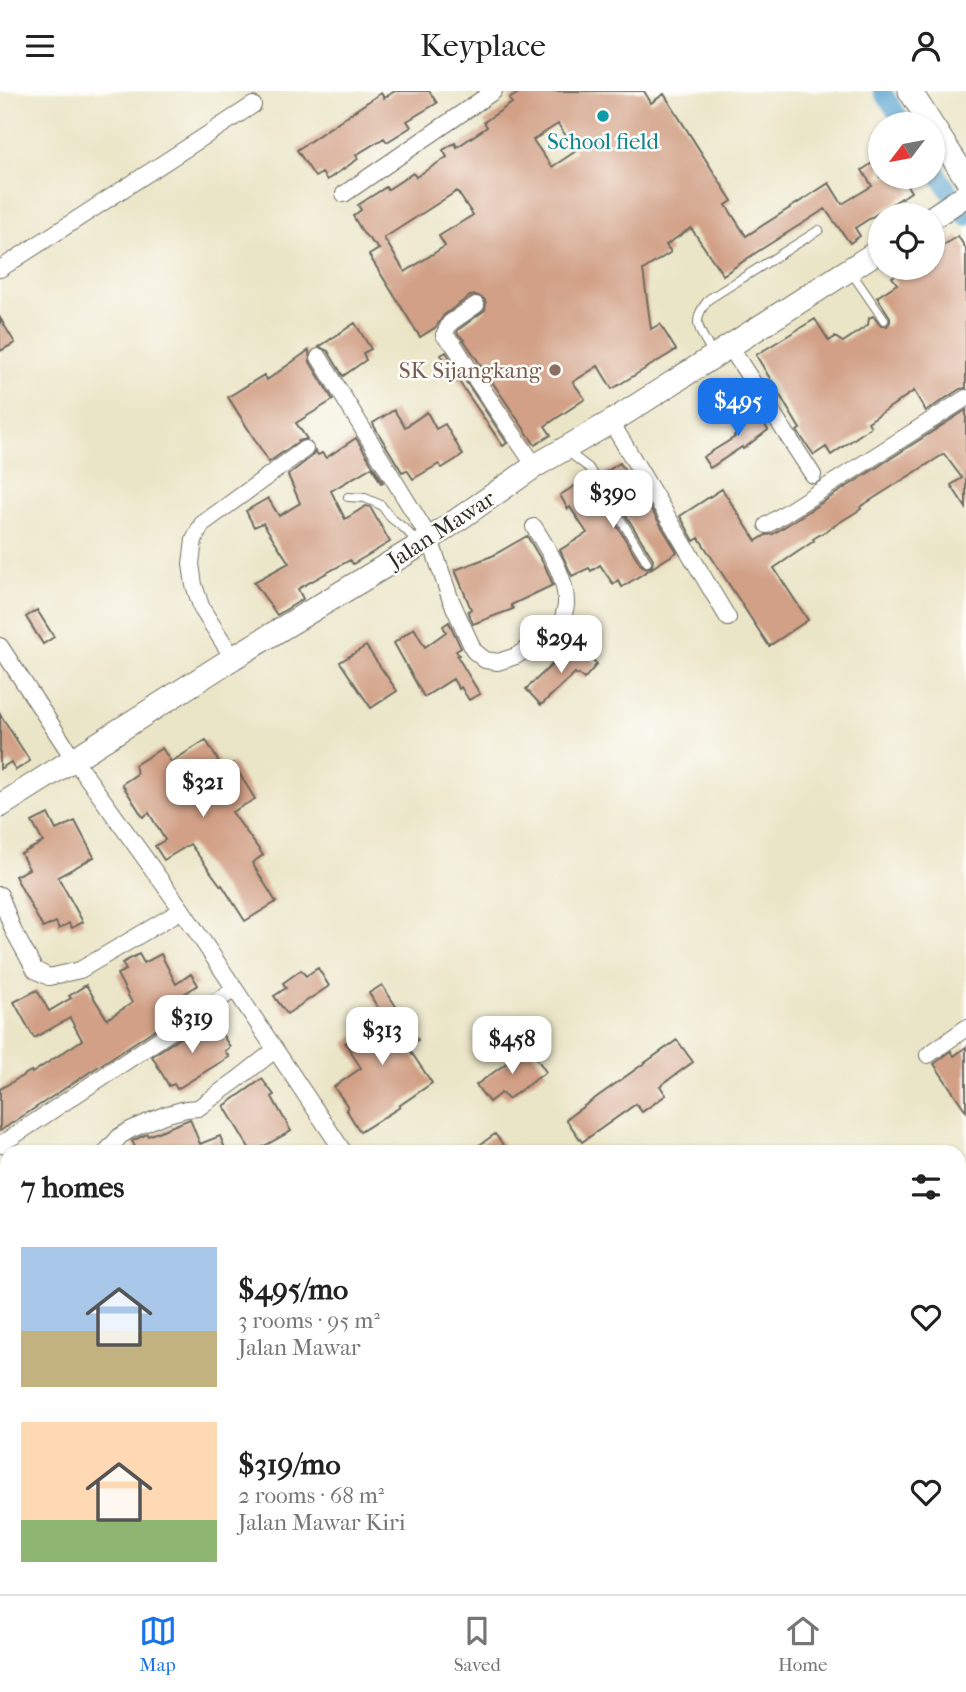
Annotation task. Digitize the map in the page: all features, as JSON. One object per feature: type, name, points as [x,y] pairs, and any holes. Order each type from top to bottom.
[{"type":"street","points":[[344,194],[494,91]]},
{"type":"street","points":[[910,91],[924,112]]},
{"type":"street","points":[[0,268],[253,105]]},
{"type":"street","points":[[945,145],[966,178]]},
{"type":"street","points":[[945,209],[966,195]]},
{"type":"street","name":"Jalan Mawar","points":[[0,806],[73,758],[425,543],[535,466],[611,422],[868,257]]},
{"type":"street","points":[[476,305],[450,323],[444,335],[454,345],[535,466]]},
{"type":"street","points":[[722,352],[813,475]]},
{"type":"street","points":[[319,357],[425,543],[474,651],[485,660],[498,662],[516,656],[560,627],[566,606],[564,586],[553,558],[534,527]]},
{"type":"street","points":[[767,525],[966,398]]},
{"type":"street","points":[[611,422],[728,618]]},
{"type":"street","points":[[233,659],[202,608],[194,585],[191,564],[194,540],[202,524],[305,449]]},
{"type":"street","points":[[0,646],[73,758],[182,910],[338,1145]]},
{"type":"street","points":[[0,895],[13,930],[35,970],[49,977],[80,971],[182,910]]},
{"type":"street","points":[[0,1145],[235,989]]},
{"type":"street","points":[[928,1055],[966,1028]]},
{"type":"street","points":[[112,1145],[130,1130],[164,1115],[198,1108],[275,1050]]},
{"type":"lane","points":[[722,352],[699,327],[697,317],[700,309],[709,299],[819,230]]},
{"type":"lane","points":[[849,269],[884,320]]},
{"type":"lane","points":[[565,449],[589,468],[647,562]]},
{"type":"lane","points":[[348,497],[365,498],[381,505],[391,518],[425,543]]},
{"type":"building","points":[[395,91],[429,91],[437,103],[407,121],[411,127],[387,142],[384,138],[356,155],[358,159],[327,180],[322,173],[315,177],[297,150],[381,93],[384,98]]},
{"type":"building","points":[[522,91],[644,91],[651,103],[664,94],[732,201],[726,205],[746,236],[829,183],[842,204],[868,188],[909,189],[911,192],[894,203],[868,203],[868,220],[855,228],[860,236],[850,243],[825,209],[723,275],[691,228],[666,245],[671,252],[643,270],[651,329],[660,324],[676,350],[612,389],[598,366],[573,382],[585,399],[545,426],[551,435],[535,445],[457,333],[485,310],[484,299],[476,295],[470,296],[444,315],[436,327],[420,337],[369,255],[379,249],[363,233],[353,216],[361,210],[358,205],[386,187],[387,190],[413,173],[416,177],[447,157],[443,150],[455,143],[457,147],[487,127],[484,122],[512,103],[509,99]],"holes":[[[558,124],[576,151],[552,167],[533,140]],[[457,191],[473,215],[439,236],[445,246],[405,272],[384,238]]]},
{"type":"building","points":[[868,166],[868,180],[862,170]]},
{"type":"building","points":[[958,236],[966,249],[966,388],[960,389],[926,411],[914,391],[868,422],[871,427],[831,455],[826,447],[814,455],[797,431],[800,429],[756,355],[815,319],[829,341],[835,337],[843,342],[868,325],[869,318],[873,316],[881,326],[887,326],[890,317],[877,297],[897,284],[894,280],[945,280],[945,244]]},
{"type":"building","points":[[0,318],[15,343],[0,351]]},
{"type":"building","points":[[355,323],[371,349],[363,353],[366,360],[343,376],[328,351],[319,347]]},
{"type":"building","points":[[309,350],[310,362],[333,400],[296,423],[307,439],[299,441],[269,462],[228,397],[264,375],[267,380]]},
{"type":"building","points":[[446,352],[507,443],[503,446],[441,355]]},
{"type":"building","points":[[750,409],[768,430],[743,449],[742,447],[710,468],[703,457],[735,437],[739,432],[732,421]]},
{"type":"building","points":[[394,410],[405,427],[427,412],[436,429],[445,424],[463,455],[442,468],[439,464],[413,479],[407,470],[402,472],[373,423]]},
{"type":"building","points":[[966,410],[966,508],[951,485],[962,478],[944,454],[813,539],[814,541],[774,568],[808,620],[769,646],[699,538],[694,541],[680,516],[722,489],[756,541],[773,534]]},
{"type":"building","points":[[356,438],[383,482],[381,483],[372,467],[331,491],[345,519],[366,506],[370,507],[390,542],[353,564],[350,560],[298,589],[303,599],[277,615],[254,582],[289,563],[263,523],[254,527],[246,511],[268,498],[279,516],[300,503],[288,475],[315,451],[326,458]]},
{"type":"building","points":[[620,463],[629,477],[631,476],[677,552],[622,587],[618,580],[613,584],[600,565],[591,571],[589,568],[572,576],[560,550],[587,533],[560,495],[586,479],[641,565],[647,568],[652,566],[653,559],[601,475]]},
{"type":"building","points":[[527,536],[553,585],[511,605],[513,609],[473,624],[468,611],[471,609],[455,570],[492,556]]},
{"type":"building","points":[[37,610],[54,637],[43,644],[26,617]]},
{"type":"building","points":[[449,622],[461,648],[456,651],[459,655],[457,656],[480,694],[469,700],[453,679],[424,697],[394,643],[414,628],[425,647],[446,632],[443,626]]},
{"type":"building","points":[[577,645],[597,664],[584,679],[575,673],[541,705],[526,689],[557,660],[561,664]]},
{"type":"building","points":[[366,646],[397,691],[371,708],[340,662]]},
{"type":"building","points":[[0,714],[30,761],[16,770],[11,762],[0,769]]},
{"type":"building","points":[[206,740],[223,769],[233,763],[255,799],[232,812],[263,855],[252,863],[276,902],[245,921],[222,885],[190,844],[164,860],[155,846],[165,840],[149,813],[143,817],[122,784],[137,774],[135,765],[162,748],[171,762]]},
{"type":"building","points":[[48,814],[56,830],[75,821],[94,857],[58,877],[83,922],[72,928],[69,923],[59,929],[56,922],[43,928],[15,876],[29,869],[21,854],[43,842],[32,822]]},
{"type":"building","points":[[139,954],[144,963],[161,954],[176,984],[191,974],[198,985],[184,994],[192,1005],[0,1131],[0,1089],[31,1071],[32,1073],[82,1040],[70,1018],[34,1038],[14,1002],[37,990],[49,1011],[86,985],[107,1019],[132,1003],[117,974],[126,970],[122,963]]},
{"type":"building","points":[[318,968],[329,986],[287,1014],[274,996],[286,988],[283,983],[301,970],[306,976]]},
{"type":"building","points":[[382,985],[418,1040],[407,1046],[432,1083],[360,1132],[346,1109],[348,1107],[334,1087],[361,1068],[345,1043],[384,1018],[369,993]]},
{"type":"building","points":[[214,1021],[230,1047],[225,1051],[229,1057],[177,1089],[174,1084],[169,1086],[152,1056],[203,1023],[205,1026]]},
{"type":"building","points":[[677,1040],[693,1062],[660,1086],[666,1095],[642,1112],[636,1104],[582,1142],[566,1119]]},
{"type":"building","points":[[529,1047],[546,1072],[508,1099],[501,1093],[489,1102],[476,1085]]},
{"type":"building","points":[[966,1047],[966,1111],[934,1064],[951,1051],[954,1056]]},
{"type":"building","points":[[262,1079],[274,1095],[272,1097],[291,1131],[266,1145],[247,1145],[224,1106]]},
{"type":"building","points":[[190,1119],[200,1144],[220,1136],[224,1145],[134,1145],[132,1141],[147,1134],[148,1136]]},
{"type":"building","points":[[495,1134],[503,1145],[479,1145]]},
{"type":"waterway","points":[[882,91],[896,112]]},
{"type":"waterway","points":[[945,185],[966,217]]},
{"type":"place","name":"School field","points":[[603,116]]},
{"type":"place","name":"SK Sijangkang","points":[[555,370]]}]
